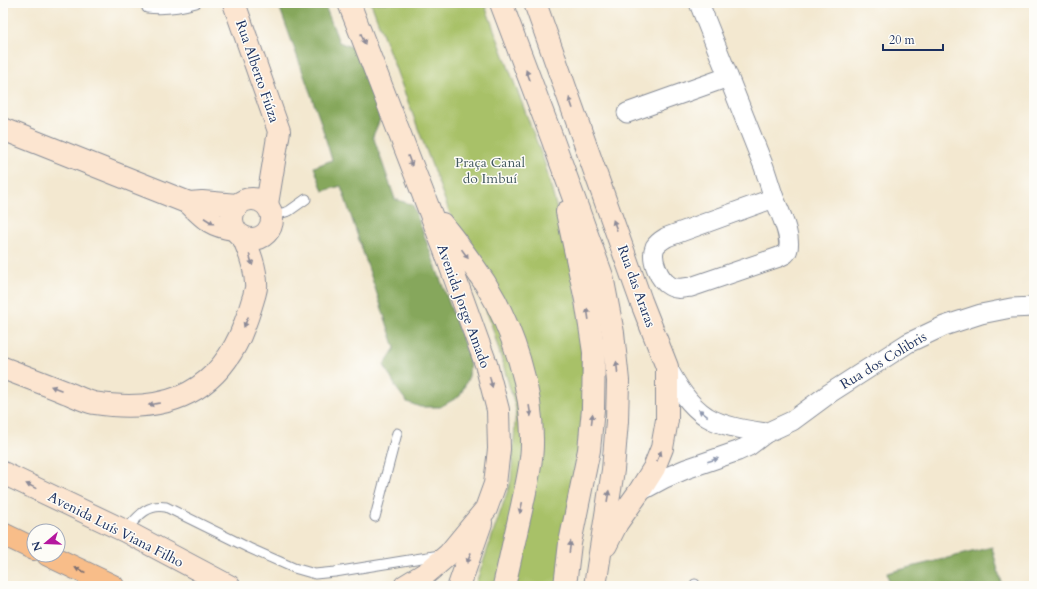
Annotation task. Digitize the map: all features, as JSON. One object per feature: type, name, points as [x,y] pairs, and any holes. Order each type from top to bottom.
[{"type":"highway","points":[[3,534],[26,545]]},
{"type":"highway","points":[[65,563],[113,586]]},
{"type":"main road","name":"Rua Alberto Fiúza","points":[[234,3],[279,131],[273,163],[269,210]]},
{"type":"main road","name":"Avenida Jorge Amado","points":[[349,3],[444,248],[486,364],[498,410],[499,450],[495,484],[486,509],[449,554],[428,572],[404,586]]},
{"type":"main road","points":[[501,3],[602,276],[614,339],[618,381],[617,421],[613,470],[595,586]]},
{"type":"main road","name":"Rua das Araras","points":[[535,3],[667,367],[667,420],[662,448],[654,468],[617,523],[598,562]]},
{"type":"main road","points":[[3,129],[188,203],[208,221],[219,227],[255,240],[261,238],[270,228],[272,222],[269,210],[262,201],[256,199],[241,203],[188,203]]},
{"type":"main road","points":[[552,138],[586,300],[594,352],[593,409],[589,450],[570,543],[565,586]]},
{"type":"main road","name":"Rua Alberto Fiúza","points":[[241,203],[273,163]]},
{"type":"main road","points":[[425,201],[485,284],[502,316],[513,342],[526,387],[532,418],[530,470],[504,586]]},
{"type":"main road","points":[[3,368],[92,402],[133,407],[152,405],[172,400],[193,392],[222,366],[237,342],[248,317],[257,284],[253,266],[239,233],[232,223],[232,217],[241,203]]},
{"type":"main road","name":"Avenida Luís Viana Filho","points":[[3,473],[125,531],[228,586]]},
{"type":"main road","points":[[459,586],[486,509]]},
{"type":"street","points":[[699,3],[764,167],[788,236],[789,247],[786,254],[779,257],[692,287],[678,289],[669,286],[661,278],[656,268],[653,256],[655,248],[660,241],[667,237],[774,198]]},
{"type":"street","points":[[627,113],[728,77]]},
{"type":"street","name":"Rua dos Colibris","points":[[639,492],[686,469],[750,446],[766,433],[792,420],[830,392],[908,342],[944,326],[981,314],[1011,308],[1034,307]]},
{"type":"street","points":[[667,367],[681,392],[707,417],[741,429],[766,433]]},
{"type":"lane","points":[[150,6],[165,10],[196,3]]},
{"type":"lane","points":[[269,210],[289,211],[306,199]]},
{"type":"lane","points":[[375,517],[397,433]]},
{"type":"lane","points":[[125,531],[143,512],[158,506],[166,507],[248,548],[294,568],[315,574],[449,554]]},
{"type":"green space","points":[[278,3],[324,3],[339,42],[356,49],[381,117],[373,136],[395,199],[413,205],[470,360],[469,376],[460,396],[440,407],[420,407],[407,402],[397,389],[384,365],[395,348],[341,186],[323,191],[314,167],[332,160],[320,120]]},
{"type":"green space","name":"Praça Canal do Imbuí","points":[[371,3],[484,3],[544,161],[572,266],[579,310],[585,395],[582,448],[558,586],[475,586],[511,481],[516,409],[491,323]]},
{"type":"green space","points":[[992,547],[1002,586],[890,586],[887,573]]}]
